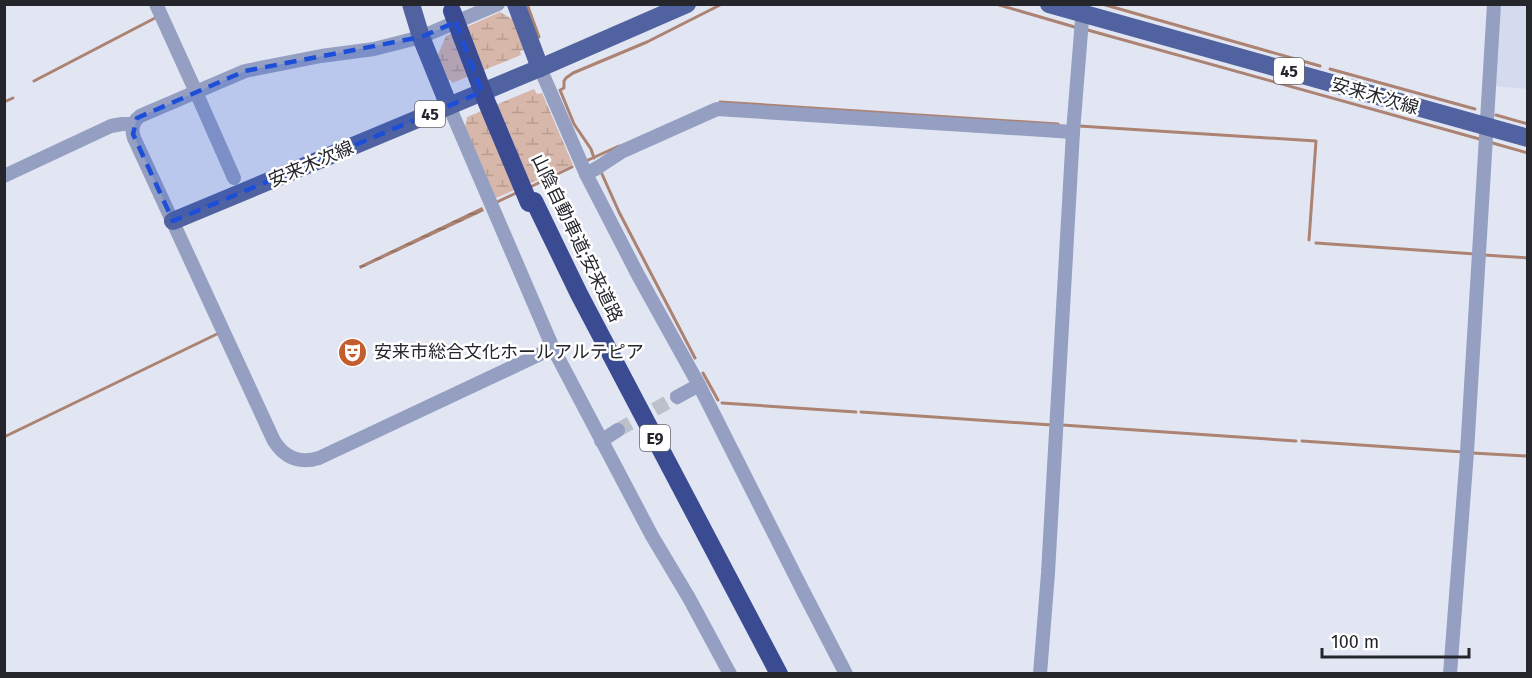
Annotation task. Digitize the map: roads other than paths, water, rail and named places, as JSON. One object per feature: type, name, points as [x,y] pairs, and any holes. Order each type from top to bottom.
[{"type":"highway","name":"山陰自動車道;安来道路","points":[[454,7],[487,103],[574,297],[772,674]]},
{"type":"highway","name":"山陰自動車道;安来道路","points":[[532,202],[779,674]]},
{"type":"main road","name":"45","points":[[411,4],[421,37],[449,106]]},
{"type":"main road","points":[[516,4],[540,68]]},
{"type":"main road","name":"安来木次線","points":[[173,222],[687,4]]},
{"type":"main road","name":"安来木次線","points":[[1049,4],[1083,9],[1527,138]]},
{"type":"street","points":[[156,4],[234,178]]},
{"type":"street","points":[[134,131],[140,116],[245,71],[321,56],[374,49],[421,37],[498,4]]},
{"type":"street","points":[[1450,674],[1467,452],[1494,4]]},
{"type":"street","points":[[1040,674],[1048,573],[1073,132],[1083,9]]},
{"type":"street","points":[[540,68],[586,174],[638,275],[699,385],[846,674]]},
{"type":"street","points":[[449,106],[553,348],[652,536],[730,674]]},
{"type":"street","points":[[586,174],[623,151],[717,109],[1073,132]]},
{"type":"street","points":[[4,176],[111,126],[122,124],[134,131],[173,222],[274,441],[283,453],[294,459],[305,461],[319,458],[553,348]]},
{"type":"street","points":[[677,398],[699,385]]},
{"type":"street","points":[[601,441],[618,430]]},
{"type":"waterway","points":[[527,4],[539,37]]},
{"type":"waterway","points":[[594,158],[591,149],[574,124],[560,90],[564,88],[566,78],[647,42],[722,4]]},
{"type":"waterway","points":[[996,4],[1078,28]]},
{"type":"waterway","points":[[1102,4],[1320,66]]},
{"type":"waterway","points":[[34,81],[157,17]]},
{"type":"waterway","points":[[1084,29],[1483,140]]},
{"type":"waterway","points":[[1330,69],[1475,109]]},
{"type":"waterway","points":[[4,102],[13,98]]},
{"type":"waterway","points":[[720,102],[1058,124]]},
{"type":"waterway","points":[[1496,115],[1528,124]]},
{"type":"waterway","points":[[1079,126],[1316,141],[1309,240]]},
{"type":"waterway","points":[[1489,142],[1528,153]]},
{"type":"waterway","points":[[586,161],[619,146]]},
{"type":"waterway","points":[[528,188],[572,167]]},
{"type":"waterway","points":[[602,174],[619,212],[695,358]]},
{"type":"waterway","points":[[497,202],[516,193]]},
{"type":"waterway","points":[[1316,243],[1475,254]]},
{"type":"waterway","points":[[1484,255],[1528,258]]},
{"type":"waterway","points":[[4,437],[217,334]]},
{"type":"waterway","points":[[703,373],[718,400]]},
{"type":"waterway","points":[[722,403],[856,412]]},
{"type":"waterway","points":[[861,412],[1052,425]]},
{"type":"waterway","points":[[1062,425],[1296,441]]},
{"type":"waterway","points":[[1302,441],[1463,452]]},
{"type":"waterway","points":[[1472,453],[1528,456]]},
{"type":"tunnel","points":[[618,430],[677,397]]},
{"type":"place","name":"安来市総合文化ホールアルテピア","points":[[353,352]]}]
